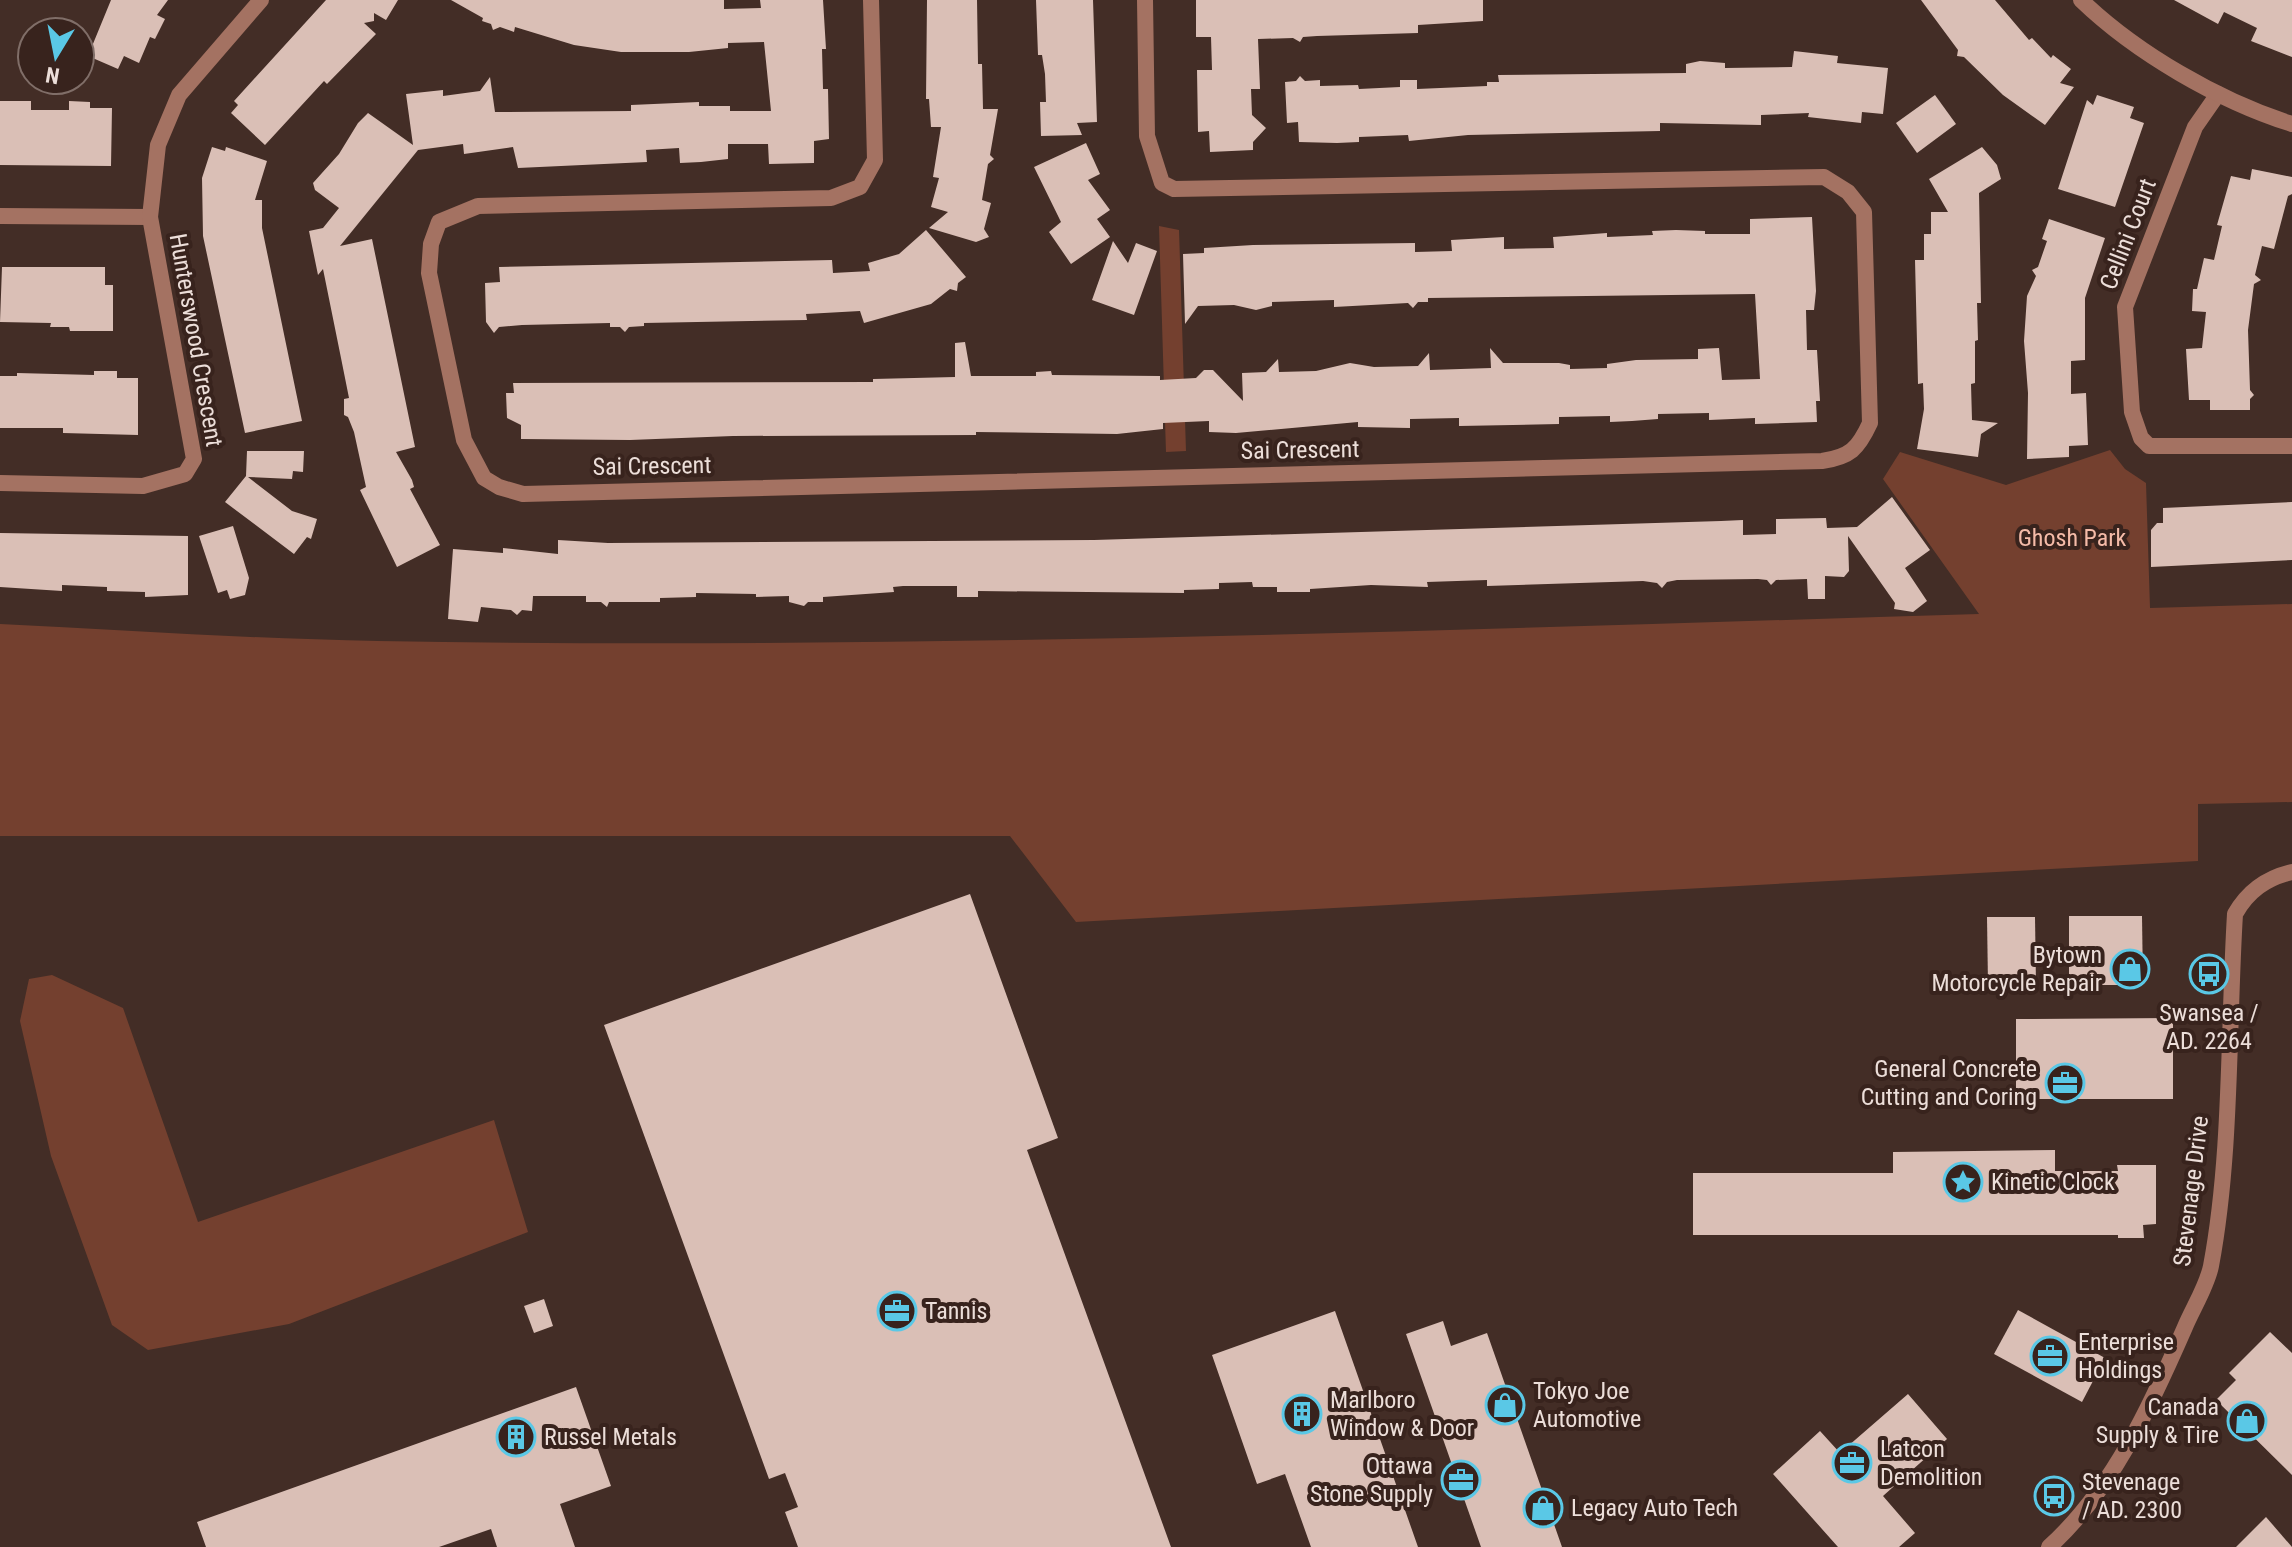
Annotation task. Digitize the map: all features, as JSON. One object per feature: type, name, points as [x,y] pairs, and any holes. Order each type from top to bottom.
[{"type":"street","name":"Hunterswood Crescent","points":[[0,483],[143,486],[185,474],[194,459],[150,217],[158,145],[179,95],[261,0]]},
{"type":"street","name":"Sai Crescent","points":[[871,0],[875,160],[860,187],[831,198],[478,206],[439,222],[431,244],[429,273],[464,440],[484,478],[499,487],[523,494],[1822,461],[1844,458],[1858,448],[1870,423],[1864,212],[1848,192],[1824,177],[1174,189],[1162,183],[1147,136],[1145,0]]},
{"type":"street","points":[[2081,0],[2106,24],[2218,94],[2292,124]]},
{"type":"street","name":"Cellini Court","points":[[2218,94],[2195,127],[2125,307],[2132,412],[2141,438],[2149,446],[2292,446]]},
{"type":"street","name":"Hunterswood Crescent","points":[[0,216],[150,217]]},
{"type":"street","name":"Stevenage Drive","points":[[2049,1547],[2070,1528],[2127,1448],[2156,1396],[2210,1268],[2224,1141],[2235,914],[2246,894],[2277,876],[2292,872]]},
{"type":"green space","points":[[1159,226],[1179,230],[1186,451],[1166,452]]},
{"type":"green space","name":"Ghosh Park","points":[[2110,450],[2125,469],[2146,483],[2150,608],[2292,604],[2292,802],[2198,804],[2198,861],[1076,922],[1010,836],[0,836],[0,624],[331,640],[778,643],[1178,637],[1979,614],[1883,479],[1900,452],[2006,485]]},
{"type":"green space","points":[[52,975],[123,1008],[198,1222],[494,1120],[528,1232],[289,1324],[148,1350],[112,1325],[51,1156],[20,1021],[29,979]]},
{"type":"building","points":[[111,0],[168,0],[157,15],[165,19],[155,39],[150,37],[139,63],[124,56],[118,69],[96,59],[96,37]]},
{"type":"building","points":[[326,0],[398,0],[386,20],[374,13],[374,21],[364,23],[376,34],[327,84],[324,81],[265,145],[231,113],[238,105],[234,101]]},
{"type":"building","points":[[451,0],[724,0],[724,9],[761,8],[760,0],[823,0],[826,49],[822,49],[823,89],[828,89],[829,139],[814,141],[814,163],[769,164],[768,144],[728,144],[728,159],[701,162],[680,163],[679,148],[646,150],[647,162],[518,168],[513,147],[464,154],[463,144],[418,150],[340,246],[372,239],[415,447],[396,452],[412,480],[414,487],[410,489],[440,545],[397,567],[360,490],[366,487],[354,432],[348,417],[344,415],[344,399],[349,398],[323,269],[318,275],[309,231],[323,228],[339,208],[315,190],[313,183],[339,154],[358,123],[368,113],[413,145],[406,94],[443,90],[443,96],[480,91],[490,77],[495,112],[631,111],[631,105],[699,102],[699,106],[730,106],[730,111],[771,111],[764,42],[728,43],[728,48],[689,52],[621,52],[574,45],[515,27],[514,32],[500,27],[493,30],[491,24],[482,21],[483,18]]},
{"type":"building","points":[[927,0],[977,0],[978,64],[982,64],[983,109],[998,109],[990,155],[994,159],[988,164],[982,200],[991,203],[984,229],[989,237],[976,242],[929,228],[948,212],[931,207],[939,178],[933,177],[941,127],[931,127],[929,99],[926,99]]},
{"type":"building","points":[[1036,0],[1093,0],[1097,122],[1077,123],[1082,135],[1041,136],[1040,102],[1046,102],[1045,74],[1042,55],[1038,55]]},
{"type":"building","points":[[1196,0],[1483,0],[1483,21],[1418,25],[1418,33],[1303,37],[1300,42],[1293,38],[1258,39],[1260,89],[1251,89],[1252,115],[1266,128],[1253,142],[1253,150],[1210,152],[1209,131],[1198,132],[1197,70],[1212,70],[1211,37],[1196,37]]},
{"type":"building","points":[[1921,0],[1995,0],[2029,40],[2032,38],[2051,58],[2053,55],[2071,69],[2060,83],[2074,87],[2045,125],[2003,95],[1964,57],[1957,56],[1958,50]]},
{"type":"building","points":[[2174,0],[2292,0],[2292,57],[2251,41],[2257,28],[2224,12],[2218,24]]},
{"type":"building","points":[[1794,51],[1838,56],[1837,63],[1888,68],[1883,114],[1862,112],[1861,123],[1808,117],[1809,113],[1761,115],[1761,125],[1660,123],[1660,131],[1468,135],[1409,141],[1408,135],[1359,137],[1359,142],[1337,143],[1299,142],[1298,122],[1287,123],[1285,82],[1296,81],[1300,76],[1305,81],[1320,80],[1320,86],[1358,85],[1359,89],[1400,87],[1400,80],[1417,80],[1417,89],[1487,86],[1487,82],[1499,82],[1498,75],[1686,73],[1686,64],[1700,61],[1725,63],[1725,68],[1792,67]]},
{"type":"building","points":[[1935,95],[1956,124],[1917,153],[1896,123]]},
{"type":"building","points":[[2097,95],[2134,107],[2130,118],[2144,123],[2115,207],[2058,189],[2087,100],[2093,105]]},
{"type":"building","points":[[0,101],[31,101],[31,110],[69,110],[69,101],[90,102],[90,108],[112,108],[111,166],[0,165]]},
{"type":"building","points":[[1086,143],[1100,174],[1088,180],[1110,210],[1097,219],[1110,237],[1071,264],[1049,232],[1061,222],[1034,167]]},
{"type":"building","points":[[212,147],[225,151],[226,147],[267,161],[255,200],[262,200],[262,228],[302,421],[245,433],[203,236],[202,178]]},
{"type":"building","points":[[1982,147],[1997,165],[2001,179],[1979,193],[1981,303],[1977,303],[1978,340],[1975,341],[1975,383],[1971,384],[1972,420],[1998,423],[1981,434],[1978,457],[1917,449],[1924,409],[1923,383],[1918,384],[1915,260],[1924,260],[1924,234],[1931,234],[1931,212],[1948,212],[1929,179]]},
{"type":"building","points":[[2252,169],[2292,177],[2292,194],[2288,196],[2274,249],[2262,246],[2255,275],[2261,280],[2254,284],[2248,330],[2250,390],[2254,395],[2250,399],[2250,410],[2210,410],[2210,400],[2189,400],[2186,349],[2202,348],[2206,312],[2192,311],[2193,289],[2197,289],[2204,258],[2214,260],[2222,226],[2217,225],[2231,176],[2250,180]]},
{"type":"building","points":[[1812,217],[1816,291],[1814,310],[1806,310],[1807,350],[1817,350],[1820,401],[1816,401],[1817,422],[1755,424],[1755,418],[1709,420],[1709,413],[1658,414],[1658,419],[1610,422],[1610,416],[1559,417],[1559,424],[1459,426],[1459,418],[1410,419],[1410,428],[1358,427],[1358,422],[1236,433],[1209,432],[1209,421],[1163,423],[1163,429],[1117,434],[976,432],[976,435],[733,436],[630,440],[521,439],[521,425],[507,418],[506,393],[514,393],[513,383],[873,382],[873,379],[955,377],[955,343],[965,342],[971,376],[1036,376],[1036,372],[1051,371],[1052,375],[1160,376],[1160,380],[1196,378],[1204,370],[1213,370],[1243,401],[1242,373],[1266,372],[1278,359],[1279,372],[1316,371],[1350,363],[1374,367],[1418,366],[1429,353],[1430,370],[1491,368],[1490,348],[1503,363],[1559,363],[1570,365],[1570,369],[1607,368],[1607,364],[1636,360],[1698,359],[1698,349],[1719,348],[1722,380],[1760,379],[1755,294],[1428,298],[1428,302],[1418,302],[1413,308],[1408,303],[1334,307],[1334,300],[1272,302],[1272,306],[1256,310],[1234,305],[1198,306],[1185,324],[1183,254],[1204,253],[1204,248],[1253,245],[1415,243],[1415,252],[1452,251],[1451,240],[1504,237],[1504,249],[1554,248],[1553,237],[1607,233],[1607,237],[1653,235],[1652,231],[1676,230],[1705,231],[1705,234],[1750,234],[1750,219]]},
{"type":"building","points":[[2049,219],[2105,238],[2085,298],[2085,360],[2071,361],[2071,394],[2086,393],[2088,445],[2069,446],[2069,457],[2027,459],[2028,393],[2024,341],[2027,296],[2036,276],[2032,270],[2038,267],[2047,241],[2042,239]]},
{"type":"building","points":[[926,230],[966,277],[958,283],[957,291],[950,289],[931,304],[864,323],[860,311],[806,314],[807,320],[644,323],[644,326],[629,327],[625,332],[620,327],[610,327],[610,323],[522,325],[499,327],[494,333],[486,322],[485,283],[500,282],[499,267],[832,260],[833,273],[870,271],[868,263],[899,254]]},
{"type":"building","points":[[1113,241],[1128,263],[1136,243],[1157,251],[1134,315],[1092,300]]},
{"type":"building","points":[[2,267],[105,267],[105,285],[113,285],[113,331],[70,331],[69,327],[50,327],[51,323],[0,322]]},
{"type":"building","points":[[94,371],[117,371],[117,378],[138,378],[138,435],[63,433],[63,428],[0,428],[0,376],[17,376],[17,373],[94,375]]},
{"type":"building","points":[[247,451],[304,451],[303,472],[293,471],[292,479],[248,477],[292,511],[317,519],[311,539],[307,537],[294,554],[225,502],[246,476]]},
{"type":"building","points":[[1892,497],[1930,550],[1905,568],[1927,601],[1913,612],[1894,609],[1895,603],[1848,536],[1849,571],[1844,577],[1825,576],[1825,599],[1808,599],[1807,579],[1776,580],[1771,585],[1767,580],[1758,579],[1677,580],[1667,582],[1662,588],[1657,583],[1643,581],[1487,586],[1487,580],[1427,582],[1428,587],[1371,585],[1310,589],[1310,592],[1277,592],[1277,587],[1253,587],[1252,582],[1219,583],[1219,589],[1184,590],[1184,593],[978,591],[978,597],[957,597],[957,586],[903,586],[893,587],[894,592],[823,597],[823,602],[808,602],[804,606],[789,602],[789,596],[756,597],[756,594],[696,593],[696,597],[660,598],[660,602],[609,602],[607,607],[601,602],[586,602],[586,596],[533,596],[532,611],[522,610],[517,615],[511,610],[481,607],[478,622],[448,619],[453,549],[503,553],[503,548],[558,554],[558,540],[608,543],[1094,540],[1743,520],[1743,535],[1776,534],[1776,519],[1826,518],[1827,528],[1857,527]]},
{"type":"building","points":[[2292,502],[2292,560],[2151,567],[2151,530],[2157,523],[2163,523],[2163,508]]},
{"type":"building","points":[[233,526],[249,578],[245,595],[230,599],[227,590],[218,593],[199,536]]},
{"type":"building","points":[[0,533],[188,536],[188,595],[145,597],[145,592],[62,585],[62,591],[0,587]]},
{"type":"building","name":"Tannis","points":[[970,894],[1058,1138],[1027,1150],[1171,1547],[798,1547],[785,1512],[798,1507],[785,1473],[769,1479],[604,1025]]},
{"type":"building","points":[[2069,916],[2142,916],[2143,985],[2069,985]]},
{"type":"building","points":[[1987,917],[2035,917],[2036,985],[1988,985]]},
{"type":"building","points":[[2173,1018],[2173,1099],[2016,1099],[2016,1019]]},
{"type":"building","points":[[2055,1150],[2055,1171],[2118,1171],[2117,1165],[2156,1165],[2156,1224],[2143,1225],[2144,1238],[2118,1238],[2118,1235],[1693,1235],[1693,1173],[1893,1173],[1893,1152]]},
{"type":"building","points":[[544,1299],[553,1326],[534,1333],[524,1306]]},
{"type":"building","name":"Enterprise Holdings","points":[[2018,1310],[2105,1358],[2082,1402],[1994,1354]]},
{"type":"building","name":"Marlboro Window & Door","points":[[1335,1311],[1418,1547],[1311,1547],[1285,1474],[1257,1484],[1212,1355]]},
{"type":"building","points":[[1443,1321],[1451,1346],[1487,1333],[1562,1547],[1481,1547],[1406,1334]]},
{"type":"building","points":[[2270,1332],[2292,1353],[2292,1475],[2216,1400],[2236,1380],[2229,1373]]},
{"type":"building","name":"Russel Metals","points":[[576,1387],[611,1486],[560,1504],[575,1547],[497,1547],[491,1529],[439,1547],[206,1547],[197,1522]]},
{"type":"building","name":"Latcon Demolition","points":[[1908,1394],[1947,1439],[1883,1496],[1915,1533],[1899,1547],[1838,1547],[1773,1474],[1820,1431],[1840,1453]]},
{"type":"building","points":[[2266,1517],[2292,1547],[2236,1547]]},
{"type":"place","name":"Bytown Motorcycle Repair","points":[[2130,969]]},
{"type":"place","name":"Swansea / AD. 2264","points":[[2209,974]]},
{"type":"place","name":"General Concrete Cutting and Coring","points":[[2065,1083]]},
{"type":"place","name":"Kinetic Clock","points":[[1963,1182]]},
{"type":"place","name":"Tannis","points":[[897,1311]]},
{"type":"place","name":"Enterprise Holdings","points":[[2050,1356]]},
{"type":"place","name":"Tokyo Joe Automotive","points":[[1505,1405]]},
{"type":"place","name":"Marlboro Window & Door","points":[[1302,1414]]},
{"type":"place","name":"Canada Supply & Tire","points":[[2247,1421]]},
{"type":"place","name":"Russel Metals","points":[[516,1437]]},
{"type":"place","name":"Latcon Demolition","points":[[1852,1463]]},
{"type":"place","name":"Ottawa Stone Supply","points":[[1461,1480]]},
{"type":"place","name":"Stevenage / AD. 2300","points":[[2054,1496]]},
{"type":"place","name":"Legacy Auto Tech","points":[[1543,1508]]}]
